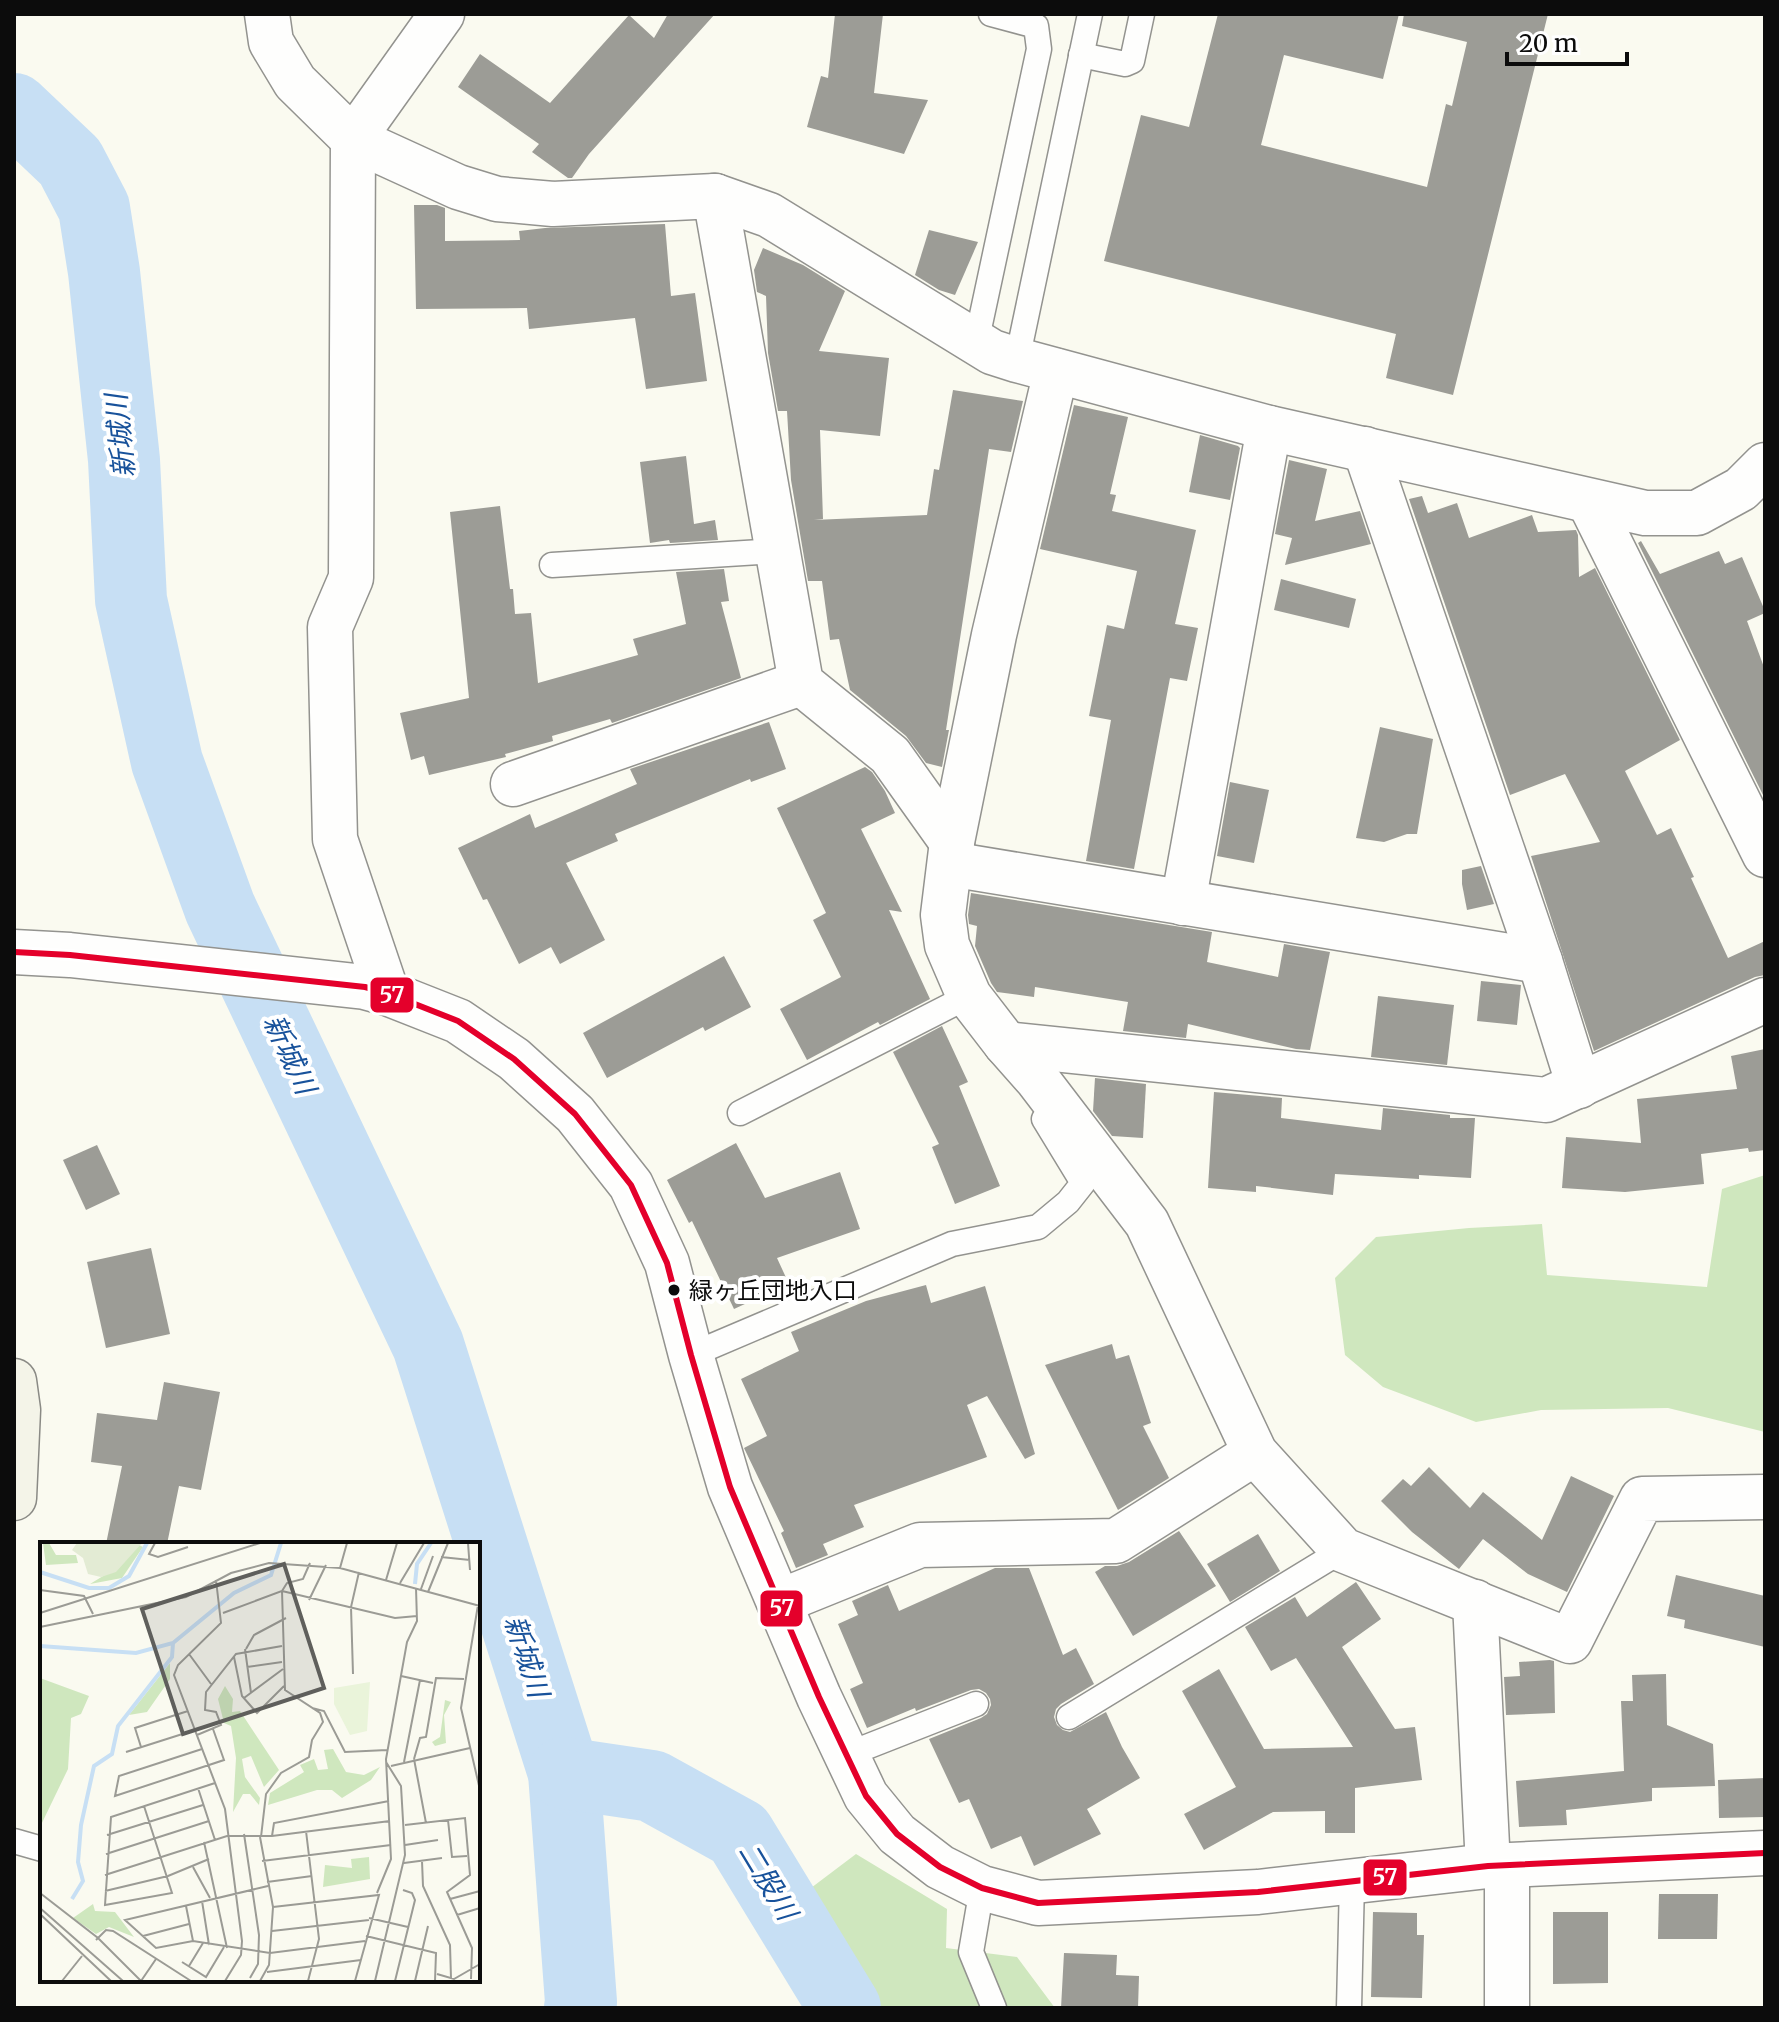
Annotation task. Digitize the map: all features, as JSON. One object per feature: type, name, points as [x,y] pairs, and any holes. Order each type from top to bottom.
[{"type":"main road","points":[[14,1381],[18,1410],[14,1498]]},
{"type":"street","points":[[267,14],[271,42],[295,82],[353,139],[458,187],[497,199],[553,204],[715,196],[769,215],[992,352],[1269,428],[1589,501],[1645,513],[1697,513],[1757,482]]},
{"type":"street","points":[[376,990],[335,839],[330,627],[351,578],[353,139],[442,14]]},
{"type":"street","points":[[715,196],[801,683],[890,755],[951,853],[1183,903],[1540,961]]},
{"type":"street","points":[[1037,365],[994,635],[951,853],[943,915],[947,945],[969,996],[1147,1223],[1255,1453],[1343,1550],[1570,1641],[1642,1499],[1765,1497]]},
{"type":"street","points":[[1183,903],[1269,428]]},
{"type":"street","points":[[1365,449],[1540,961],[1579,1086]]},
{"type":"street","points":[[1589,501],[1765,855]]},
{"type":"street","points":[[513,784],[801,683]]},
{"type":"street","points":[[14,952],[70,955],[376,990],[458,1021],[514,1059],[575,1114],[631,1185],[667,1263],[730,1487],[846,1755],[866,1796],[897,1834],[940,1867],[982,1888],[1038,1903],[1258,1892],[1498,1865],[1765,1853]]},
{"type":"street","points":[[1006,1044],[1546,1100],[1765,1000]]},
{"type":"street","points":[[779,1602],[920,1545],[1116,1541],[1255,1453]]},
{"type":"street","points":[[1475,1602],[1507,2008]]},
{"type":"lane","points":[[976,343],[1039,49],[1036,26],[991,14]]},
{"type":"lane","points":[[1037,365],[1081,55],[1090,14]]},
{"type":"lane","points":[[1081,55],[1125,64],[1132,61],[1142,14]]},
{"type":"lane","points":[[552,565],[777,551]]},
{"type":"lane","points":[[740,1113],[969,996]]},
{"type":"lane","points":[[691,1355],[952,1244],[1038,1227],[1068,1202],[1083,1183],[1034,1103],[1037,1079]]},
{"type":"lane","points":[[1069,1717],[1343,1550]]},
{"type":"lane","points":[[846,1755],[976,1704]]},
{"type":"lane","points":[[14,1841],[40,1848]]},
{"type":"lane","points":[[1349,2008],[1352,1881]]},
{"type":"lane","points":[[982,1888],[971,1952],[994,2008]]},
{"type":"green space","points":[[1765,1175],[1765,1432],[1668,1408],[1541,1410],[1476,1422],[1383,1387],[1345,1355],[1335,1278],[1376,1237],[1542,1224],[1547,1275],[1707,1287],[1722,1189]]},
{"type":"green space","points":[[856,1854],[947,1909],[946,1948],[1017,1957],[1055,2008],[876,2008],[803,1894]]},
{"type":"building","points":[[668,14],[715,14],[589,154],[572,178],[532,152],[539,144],[458,87],[480,54],[550,103],[629,15],[654,38]]},
{"type":"building","points":[[835,14],[883,14],[874,93],[928,100],[904,154],[807,127],[821,76],[828,78]]},
{"type":"building","points":[[1218,14],[1399,14],[1383,79],[1284,55],[1261,145],[1427,187],[1446,104],[1452,106],[1467,42],[1402,26],[1404,14],[1548,14],[1453,395],[1386,378],[1396,334],[1104,261],[1141,115],[1189,127]]},
{"type":"building","points":[[414,205],[445,208],[445,241],[520,240],[519,231],[545,228],[665,224],[671,296],[695,293],[707,381],[646,389],[635,318],[529,329],[527,308],[416,309]]},
{"type":"building","points":[[929,230],[978,242],[955,295],[939,290],[915,275]]},
{"type":"building","points":[[763,248],[803,265],[845,291],[819,351],[889,358],[880,436],[820,430],[823,519],[814,520],[927,515],[934,469],[939,470],[953,390],[1023,401],[1011,452],[989,449],[942,767],[926,763],[906,736],[850,690],[839,639],[830,640],[822,581],[808,581],[791,480],[787,411],[778,411],[768,353],[766,296],[757,292],[754,270]]},
{"type":"building","points":[[1074,405],[1128,417],[1110,494],[1116,495],[1112,511],[1196,530],[1175,624],[1198,628],[1187,681],[1170,678],[1134,869],[1086,861],[1111,720],[1089,716],[1107,625],[1124,629],[1137,571],[1040,549]]},
{"type":"building","points":[[1200,435],[1240,448],[1230,500],[1189,492]]},
{"type":"building","points":[[686,456],[694,524],[715,520],[718,540],[650,543],[640,462]]},
{"type":"building","points":[[1289,460],[1327,469],[1315,521],[1360,511],[1371,544],[1285,565],[1292,538],[1275,534]]},
{"type":"building","points":[[1422,496],[1428,513],[1457,503],[1469,538],[1532,515],[1538,532],[1576,530],[1579,577],[1595,568],[1680,740],[1625,771],[1657,835],[1671,828],[1728,958],[1765,941],[1765,975],[1594,1051],[1531,856],[1600,842],[1565,774],[1510,795],[1409,499]]},
{"type":"building","points":[[500,506],[515,614],[531,613],[538,683],[638,655],[633,639],[686,624],[676,572],[724,569],[729,601],[721,602],[741,678],[612,723],[610,719],[552,736],[553,741],[505,754],[506,757],[429,775],[424,756],[411,760],[400,713],[469,698],[450,512]]},
{"type":"building","points":[[1641,541],[1660,574],[1719,551],[1725,564],[1742,557],[1765,611],[1747,621],[1765,670],[1765,799],[1638,543]]},
{"type":"building","points":[[1281,579],[1356,599],[1349,628],[1274,610]]},
{"type":"building","points":[[769,722],[786,769],[751,782],[750,779],[615,834],[618,841],[566,863],[605,940],[560,964],[551,947],[519,964],[458,848],[530,814],[535,828],[637,784],[630,769]]},
{"type":"building","points":[[1380,727],[1433,739],[1417,834],[1384,842],[1356,838]]},
{"type":"building","points":[[865,767],[885,791],[895,813],[861,829],[902,912],[889,910],[930,999],[880,1025],[878,1022],[807,1060],[780,1009],[841,977],[813,920],[826,913],[777,808]]},
{"type":"building","points":[[1230,782],[1269,790],[1254,863],[1217,856]]},
{"type":"building","points":[[1481,866],[1494,904],[1467,910],[1462,870]]},
{"type":"building","points":[[971,893],[1212,932],[1207,962],[1278,977],[1284,944],[1330,952],[1310,1050],[1188,1024],[1186,1038],[1123,1031],[1128,1002],[1035,987],[1034,997],[997,992],[975,946],[977,926],[969,924]]},
{"type":"building","points":[[724,956],[751,1007],[705,1031],[703,1027],[607,1078],[583,1033]]},
{"type":"building","points":[[1481,981],[1521,985],[1517,1025],[1477,1021]]},
{"type":"building","points":[[1378,996],[1454,1005],[1447,1065],[1371,1057]]},
{"type":"building","points":[[942,1026],[968,1082],[959,1086],[1000,1186],[955,1204],[932,1147],[939,1144],[893,1052]]},
{"type":"building","points":[[1765,1049],[1765,1150],[1749,1152],[1748,1148],[1701,1154],[1704,1184],[1625,1192],[1562,1188],[1566,1137],[1641,1143],[1637,1099],[1737,1089],[1731,1056]]},
{"type":"building","points":[[1095,1078],[1146,1084],[1143,1138],[1112,1136],[1093,1111]]},
{"type":"building","points":[[1214,1092],[1282,1098],[1281,1118],[1381,1130],[1383,1108],[1450,1115],[1450,1118],[1475,1118],[1471,1178],[1419,1175],[1419,1179],[1335,1174],[1333,1195],[1256,1186],[1256,1192],[1208,1188]]},
{"type":"building","points":[[736,1143],[765,1198],[840,1172],[860,1229],[777,1258],[789,1284],[734,1309],[692,1221],[689,1223],[667,1180]]},
{"type":"building","points":[[97,1145],[120,1194],[86,1210],[63,1160]]},
{"type":"building","points":[[151,1248],[170,1334],[106,1348],[87,1262]]},
{"type":"building","points":[[926,1285],[931,1303],[985,1286],[1035,1454],[1025,1459],[987,1396],[967,1405],[987,1457],[854,1505],[864,1527],[823,1544],[828,1555],[796,1568],[781,1533],[784,1531],[744,1448],[767,1436],[741,1379],[799,1351],[791,1332],[866,1301]]},
{"type":"building","points":[[1112,1344],[1116,1359],[1129,1355],[1151,1423],[1143,1426],[1169,1478],[1118,1510],[1045,1365]]},
{"type":"building","points":[[164,1382],[220,1392],[201,1490],[179,1486],[167,1542],[106,1542],[122,1466],[91,1462],[97,1413],[157,1420]]},
{"type":"building","points":[[1429,1467],[1470,1508],[1483,1492],[1542,1540],[1571,1476],[1614,1496],[1567,1592],[1528,1574],[1483,1539],[1459,1569],[1412,1532],[1381,1501],[1403,1479],[1411,1486]]},
{"type":"building","points":[[1179,1531],[1216,1586],[1133,1636],[1095,1572],[1105,1566],[1129,1562]]},
{"type":"building","points":[[1258,1534],[1280,1571],[1230,1602],[1207,1564]]},
{"type":"building","points":[[995,1568],[1029,1568],[1063,1655],[1076,1648],[1094,1684],[1056,1709],[1054,1717],[1057,1725],[1070,1732],[1106,1712],[1140,1778],[1087,1809],[1101,1834],[1034,1866],[1021,1836],[991,1849],[969,1799],[959,1803],[929,1739],[987,1714],[991,1705],[986,1693],[979,1689],[971,1690],[867,1728],[850,1689],[863,1683],[838,1624],[858,1615],[852,1601],[888,1585],[899,1611]]},
{"type":"building","points":[[1676,1575],[1765,1596],[1765,1647],[1684,1628],[1685,1620],[1667,1616]]},
{"type":"building","points":[[1356,1582],[1381,1619],[1342,1647],[1395,1729],[1415,1727],[1422,1780],[1355,1788],[1355,1833],[1325,1833],[1325,1811],[1273,1812],[1204,1850],[1184,1814],[1236,1787],[1182,1691],[1219,1669],[1264,1749],[1353,1747],[1296,1658],[1271,1671],[1245,1627],[1295,1597],[1307,1617]]},
{"type":"building","points":[[1554,1661],[1555,1713],[1506,1715],[1504,1677],[1520,1676],[1519,1662]]},
{"type":"building","points":[[1666,1674],[1667,1725],[1713,1744],[1715,1786],[1652,1788],[1652,1801],[1566,1810],[1567,1825],[1519,1827],[1516,1781],[1624,1771],[1621,1701],[1633,1701],[1632,1675]]},
{"type":"building","points":[[1765,1778],[1765,1817],[1719,1818],[1718,1780]]},
{"type":"building","points":[[1659,1894],[1718,1894],[1717,1939],[1658,1939]]},
{"type":"building","points":[[1373,1912],[1417,1913],[1417,1935],[1424,1935],[1422,1998],[1371,1997]]},
{"type":"building","points":[[1553,1912],[1608,1912],[1608,1983],[1553,1984]]},
{"type":"building","points":[[1064,1953],[1117,1955],[1116,1975],[1139,1976],[1138,2008],[1061,2008]]},
{"type":"waterway","name":"新城川","points":[[14,109],[70,162],[94,208],[124,460],[131,600],[167,762],[220,908],[428,1345],[564,1773],[580,2008]]},
{"type":"waterway","name":"二股川","points":[[564,1773],[652,1786],[739,1834],[845,2008]]},
{"type":"transit line","name":"57","points":[[14,952],[70,955],[365,987],[387,993],[458,1021],[514,1059],[575,1114],[631,1185],[667,1263],[730,1487],[819,1697],[866,1796],[897,1834],[940,1867],[982,1888],[1038,1903],[1258,1892],[1488,1866],[1765,1853]]},
{"type":"place","name":"緑ヶ丘団地入口","points":[[674,1290]]}]
